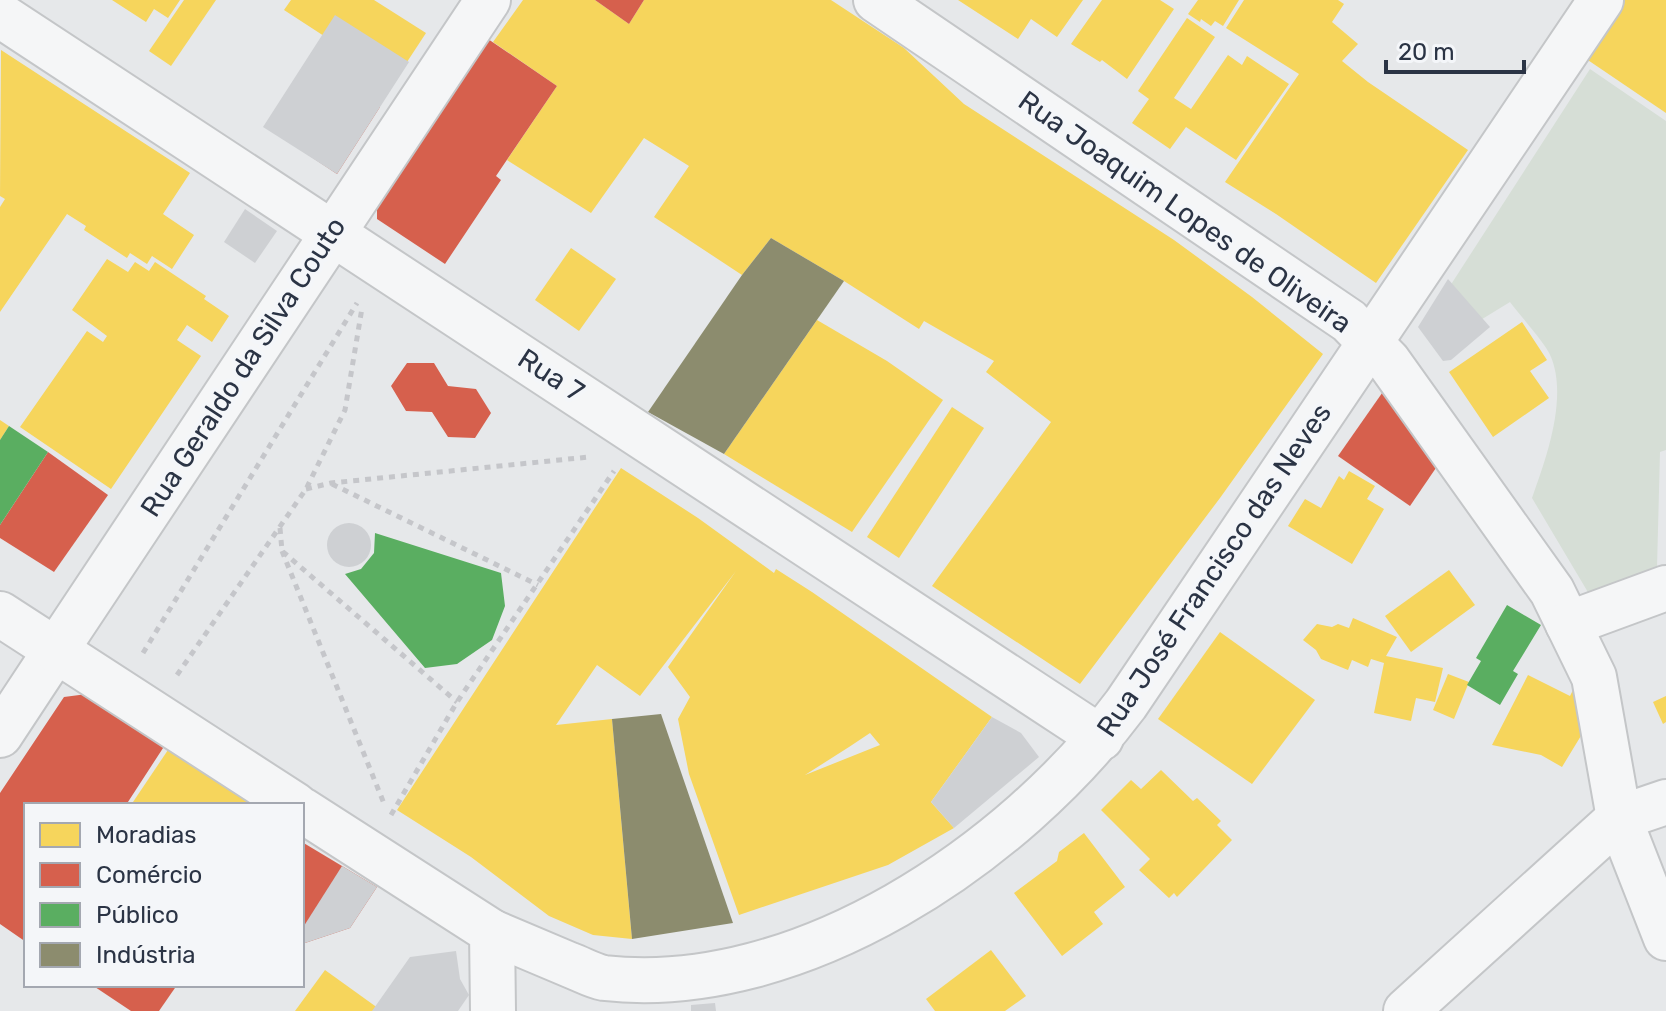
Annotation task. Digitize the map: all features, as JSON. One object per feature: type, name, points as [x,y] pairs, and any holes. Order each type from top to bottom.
[{"type":"street","name":"Rua Geraldo da Silva Couto","points":[[0,735],[488,0]]},
{"type":"street","name":"Rua Joaquim Lopes de Oliveira","points":[[876,0],[1349,321],[1388,361],[1543,578],[1594,677],[1619,818],[1666,938]]},
{"type":"street","name":"Rua José Francisco das Neves","points":[[304,811],[492,932],[600,977],[665,981],[748,968],[834,938],[920,891],[974,855],[1023,816],[1101,738],[1601,0]]},
{"type":"street","name":"Rua 7","points":[[0,15],[1101,738]]},
{"type":"street","points":[[1568,624],[1666,588]]},
{"type":"street","points":[[0,614],[292,803]]},
{"type":"street","points":[[1406,1011],[1619,818],[1666,802]]},
{"type":"street","points":[[492,932],[493,1011]]},
{"type":"path","points":[[153,662],[142,654],[360,303],[345,410],[306,489],[175,678]]},
{"type":"path","points":[[306,489],[331,483],[594,457]]},
{"type":"path","points":[[389,817],[457,702],[617,467]]},
{"type":"path","points":[[331,483],[538,585]]},
{"type":"path","points":[[280,526],[282,551],[389,817]]},
{"type":"path","points":[[282,551],[457,702]]},
{"type":"path","points":[[164,670],[186,686]]},
{"type":"path","points":[[377,809],[389,817]]},
{"type":"shaded area","points":[[1590,69],[1666,121],[1666,450],[1660,452],[1657,568],[1592,599],[1532,498],[1549,447],[1556,409],[1556,373],[1551,357],[1510,302],[1479,321],[1450,286]]},
{"type":"building: Moradias","points":[[112,0],[180,0],[168,18],[154,9],[146,22]]},
{"type":"building: Moradias","points":[[184,0],[216,0],[171,66],[149,51]]},
{"type":"building: Moradias","points":[[291,0],[374,0],[426,33],[405,65],[335,21],[324,36],[284,10]]},
{"type":"building: Moradias","points":[[523,0],[595,0],[629,24],[644,0],[831,0],[904,48],[964,104],[1174,240],[1323,354],[1220,498],[1080,684],[932,586],[1051,422],[986,372],[994,361],[924,321],[919,329],[771,238],[742,275],[654,217],[689,166],[644,138],[591,213],[507,160],[557,86],[493,42]]},
{"type":"building: Moradias","points":[[958,0],[1083,0],[1057,37],[1031,19],[1018,39]]},
{"type":"building: Moradias","points":[[1102,0],[1160,0],[1174,9],[1127,79],[1102,60],[1100,62],[1071,44]]},
{"type":"building: Moradias","points":[[1198,0],[1239,0],[1223,26],[1215,21],[1211,26],[1188,14]]},
{"type":"building: Moradias","points":[[1244,0],[1338,0],[1344,4],[1332,22],[1358,44],[1342,61],[1468,150],[1376,283],[1225,182],[1299,74],[1226,28]]},
{"type":"building: Moradias","points":[[1612,0],[1666,0],[1666,113],[1576,52]]},
{"type":"building: Moradias","points":[[1187,18],[1215,37],[1174,98],[1191,109],[1228,55],[1242,65],[1247,56],[1289,84],[1236,160],[1186,127],[1170,149],[1132,123],[1149,99],[1138,91]]},
{"type":"building: Moradias","points":[[1,50],[190,173],[163,214],[194,235],[172,269],[152,256],[147,264],[130,253],[127,258],[84,230],[86,226],[67,214],[0,312],[0,207],[5,199],[0,196]]},
{"type":"building: Moradias","points":[[571,248],[616,279],[579,331],[535,300]]},
{"type":"building: Moradias","points":[[107,259],[128,272],[135,262],[149,271],[155,262],[206,296],[204,299],[229,316],[212,342],[187,325],[177,340],[201,356],[111,489],[20,427],[87,331],[103,342],[107,336],[72,310]]},
{"type":"building: Moradias","points":[[817,320],[887,361],[943,400],[852,532],[724,454]]},
{"type":"building: Moradias","points":[[1522,322],[1547,360],[1530,371],[1549,398],[1493,437],[1449,372]]},
{"type":"building: Moradias","points":[[952,407],[984,428],[899,558],[867,537]]},
{"type":"building: Moradias","points":[[0,420],[9,426],[0,440]]},
{"type":"building: Moradias","points":[[621,468],[774,573],[776,569],[812,592],[992,717],[931,802],[954,828],[888,865],[739,915],[689,774],[678,719],[690,697],[668,667],[736,571],[640,696],[597,665],[556,725],[612,719],[632,939],[593,935],[549,916],[471,857],[397,810]],"holes":[[[870,733],[880,745],[805,775]]]},
{"type":"building: Moradias","points":[[1349,471],[1375,486],[1367,499],[1384,509],[1352,564],[1288,526],[1305,499],[1321,508],[1339,476],[1344,480]]},
{"type":"building: Moradias","points":[[1449,570],[1475,605],[1411,652],[1385,616]]},
{"type":"building: Moradias","points":[[1353,618],[1397,637],[1386,656],[1443,668],[1435,702],[1416,698],[1411,721],[1374,713],[1384,663],[1371,659],[1368,667],[1352,660],[1348,670],[1321,659],[1316,650],[1303,640],[1317,624],[1332,627],[1338,624],[1349,628]]},
{"type":"building: Moradias","points":[[1220,632],[1315,700],[1252,784],[1158,719]]},
{"type":"building: Moradias","points":[[1448,674],[1469,682],[1454,719],[1433,710]]},
{"type":"building: Moradias","points":[[1528,675],[1570,696],[1578,680],[1590,721],[1562,767],[1541,755],[1492,745]]},
{"type":"building: Moradias","points":[[1666,696],[1666,722],[1663,724],[1653,702]]},
{"type":"building: Moradias","points":[[170,747],[255,803],[132,803]]},
{"type":"building: Moradias","points":[[1161,770],[1193,801],[1197,798],[1221,821],[1217,825],[1232,840],[1177,897],[1174,893],[1169,898],[1139,870],[1150,859],[1101,810],[1131,780],[1141,789]]},
{"type":"building: Moradias","points":[[1084,833],[1125,887],[1094,912],[1103,924],[1062,956],[1014,893],[1057,861],[1059,852]]},
{"type":"building: Moradias","points":[[991,950],[1026,996],[1005,1011],[935,1011],[926,999]]},
{"type":"building: Moradias","points":[[325,970],[382,1011],[295,1011]]},
{"type":"building: Comércio","points":[[595,0],[644,0],[629,24]]},
{"type":"building: Comércio","points":[[488,39],[557,86],[496,176],[501,180],[445,264],[377,219],[377,207]]},
{"type":"building: Comércio","points":[[343,82],[380,107],[337,174],[298,148]]},
{"type":"building: Comércio","points":[[407,363],[434,363],[448,386],[476,389],[491,413],[475,438],[448,437],[432,412],[406,411],[391,386]]},
{"type":"building: Comércio","points":[[1387,386],[1440,462],[1410,506],[1338,456]]},
{"type":"building: Comércio","points":[[48,452],[108,495],[54,572],[0,538],[0,525]]},
{"type":"building: Comércio","points":[[87,694],[165,745],[127,803],[24,803],[24,941],[0,924],[0,793],[64,697]]},
{"type":"building: Comércio","points":[[304,843],[377,887],[350,928],[304,943]]},
{"type":"building: Comércio","points":[[95,987],[176,987],[159,1011],[131,1011]]},
{"type":"building: Público","points":[[9,426],[48,452],[0,525],[0,440]]},
{"type":"building: Público","points":[[375,533],[501,573],[505,606],[492,640],[457,664],[425,668],[345,574],[361,569],[374,553]]},
{"type":"building: Público","points":[[1507,605],[1541,625],[1513,671],[1518,674],[1500,705],[1467,685],[1481,661],[1476,658]]},
{"type":"building: Indústria","points":[[771,238],[844,281],[724,454],[648,412]]},
{"type":"building: Indústria","points":[[661,714],[733,923],[632,939],[612,719]]},
{"type":"building: Outros","points":[[335,15],[409,62],[337,174],[263,127]]},
{"type":"building: Outros","points":[[245,209],[277,231],[255,263],[224,242]]},
{"type":"building: Outros","points":[[1448,279],[1490,327],[1451,360],[1443,361],[1418,327]]},
{"type":"building: Outros","points":[[349,523],[365,529],[371,545],[365,561],[349,567],[333,561],[327,545],[333,529]]},
{"type":"building: Outros","points":[[992,717],[1021,733],[1039,757],[954,828],[931,802]]},
{"type":"building: Outros","points":[[342,866],[377,887],[350,928],[304,943],[304,926]]},
{"type":"building: Outros","points":[[456,951],[460,979],[469,995],[458,1011],[372,1011],[410,957]]},
{"type":"building: Outros","points":[[715,1003],[716,1011],[691,1011],[691,1005]]}]
